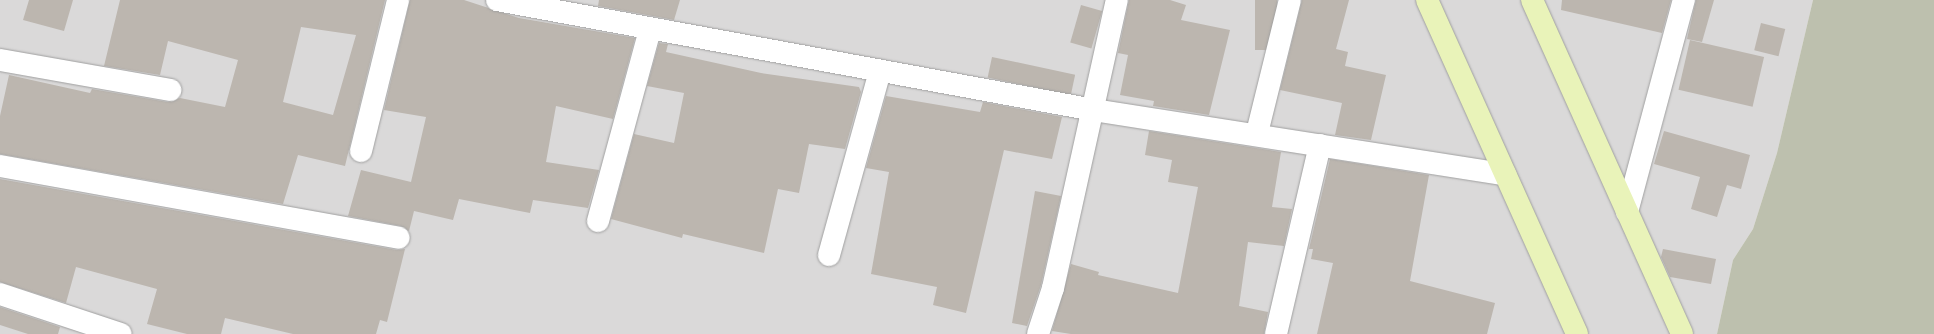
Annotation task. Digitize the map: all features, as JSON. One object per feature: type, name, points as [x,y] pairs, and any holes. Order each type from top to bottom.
[{"type":"street","points":[[362,151],[398,0]]},
{"type":"street","points":[[497,0],[1094,110],[1257,133],[1320,145],[1505,174]]},
{"type":"street","points":[[1038,334],[1053,288],[1094,110],[1117,0]]},
{"type":"street","points":[[1257,133],[1290,0]]},
{"type":"street","points":[[1427,0],[1577,334]]},
{"type":"street","points":[[1532,0],[1682,334]]},
{"type":"street","points":[[1627,212],[1684,0]]},
{"type":"street","points":[[598,221],[650,29]]},
{"type":"street","points":[[0,60],[170,90]]},
{"type":"street","points":[[829,255],[880,71]]},
{"type":"street","points":[[1276,334],[1320,145]]},
{"type":"street","points":[[0,166],[399,238]]},
{"type":"street","points":[[0,294],[121,334]]},
{"type":"shaded area","points":[[0,0],[1813,0],[1777,153],[1753,229],[1733,260],[1717,334],[0,334]]},
{"type":"shaded area","points":[[1813,0],[1934,0],[1934,334],[1717,334],[1733,260],[1753,229],[1777,153]]},
{"type":"building","points":[[29,0],[73,0],[64,31],[23,20]]},
{"type":"building","points":[[120,0],[385,0],[345,166],[298,155],[283,204],[0,154],[0,116],[9,75],[90,93],[92,89],[168,102],[180,98],[225,107],[238,60],[168,41],[160,75],[104,66]],"holes":[[[301,27],[356,35],[333,115],[283,102]]]},
{"type":"building","points":[[410,0],[464,0],[519,18],[635,38],[613,119],[556,106],[546,162],[599,170],[588,208],[533,200],[530,213],[459,199],[453,220],[414,211],[409,231],[401,226],[348,216],[361,170],[411,182],[426,117],[384,110]]},
{"type":"building","points":[[599,0],[680,0],[674,20],[598,6]]},
{"type":"building","points":[[1129,0],[1170,0],[1186,5],[1181,20],[1230,30],[1209,115],[1153,106],[1154,101],[1120,95],[1128,55],[1118,53]]},
{"type":"building","points":[[1255,0],[1277,0],[1277,50],[1255,50]]},
{"type":"building","points":[[1302,0],[1349,0],[1336,49],[1348,52],[1345,66],[1386,75],[1371,140],[1335,135],[1342,103],[1280,90]]},
{"type":"building","points":[[1562,0],[1671,0],[1662,33],[1561,10]]},
{"type":"building","points":[[1696,0],[1714,0],[1702,42],[1687,39]]},
{"type":"building","points":[[1081,5],[1102,11],[1091,49],[1070,42]]},
{"type":"building","points":[[1761,23],[1785,29],[1778,56],[1754,50]]},
{"type":"building","points":[[1690,40],[1764,57],[1753,107],[1679,90]]},
{"type":"building","points":[[659,43],[668,44],[666,52],[761,73],[859,87],[861,92],[845,149],[809,144],[799,193],[778,189],[764,253],[683,234],[682,238],[611,219],[634,134],[674,143],[684,93],[647,86]]},
{"type":"building","points":[[992,57],[1075,75],[1071,95],[988,78]]},
{"type":"building","points":[[886,96],[980,112],[983,102],[1062,117],[1052,159],[1004,150],[966,313],[933,305],[937,287],[871,274],[889,172],[866,168]]},
{"type":"building","points":[[1149,131],[1281,152],[1272,207],[1292,209],[1284,246],[1248,242],[1239,306],[1268,312],[1264,334],[1071,334],[1052,331],[1071,264],[1099,272],[1098,275],[1178,293],[1198,187],[1168,182],[1172,160],[1145,155]]},
{"type":"building","points":[[1664,131],[1750,155],[1741,189],[1727,185],[1717,217],[1691,209],[1700,177],[1654,164]]},
{"type":"building","points":[[1330,159],[1429,175],[1410,281],[1495,303],[1487,334],[1317,334],[1333,263],[1311,259],[1313,249],[1309,249]]},
{"type":"building","points":[[0,179],[397,250],[405,249],[387,322],[380,320],[376,334],[293,334],[225,318],[221,334],[187,334],[147,324],[157,289],[76,267],[66,303],[0,282]]},
{"type":"building","points":[[1035,191],[1061,196],[1041,285],[1027,326],[1012,323]]},
{"type":"building","points":[[1663,249],[1716,259],[1711,284],[1670,277],[1661,257]]},
{"type":"building","points":[[0,307],[60,327],[58,334],[28,334],[0,325]]}]
